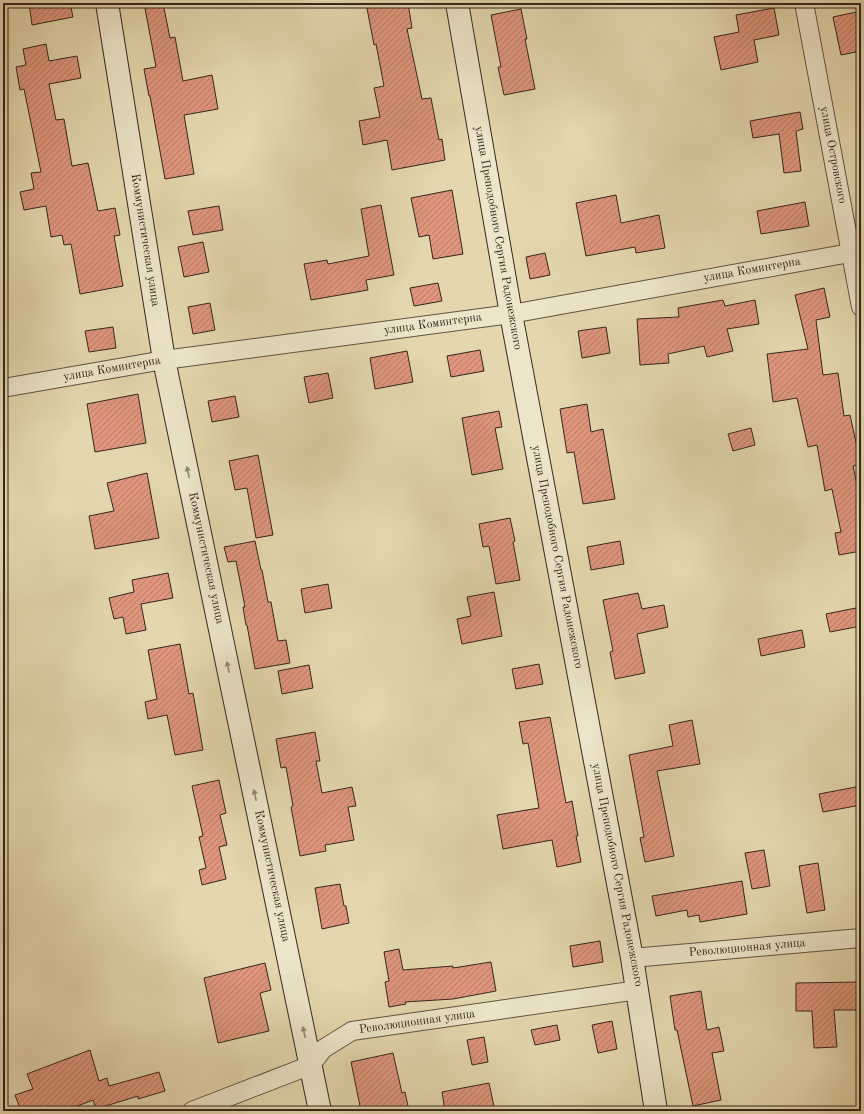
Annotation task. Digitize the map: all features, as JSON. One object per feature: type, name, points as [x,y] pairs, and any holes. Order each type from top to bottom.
[{"type":"street","name":"Коммунистическая улица","points":[[106,3],[164,360],[320,1111]]},
{"type":"street","name":"улица Преподобного Сергия Радонежского","points":[[456,3],[511,314],[638,990],[656,1111]]},
{"type":"street","name":"улица Островского","points":[[804,3],[856,252],[861,307]]},
{"type":"street","name":"улица Коминтерна","points":[[3,388],[164,360],[511,314],[856,252]]},
{"type":"street","name":"Революционная улица","points":[[632,958],[861,938]]},
{"type":"street","name":"Революционная улица","points":[[311,1065],[323,1049],[352,1031],[638,990]]},
{"type":"street","points":[[192,1111],[311,1065]]},
{"type":"building","points":[[29,3],[70,3],[73,17],[32,25]]},
{"type":"building","points":[[144,3],[163,3],[170,38],[175,37],[183,81],[212,75],[218,109],[184,115],[194,174],[165,179],[144,69],[156,67]]},
{"type":"building","points":[[366,3],[408,3],[412,28],[407,29],[422,99],[431,98],[439,140],[442,139],[445,160],[392,170],[387,140],[363,145],[359,121],[380,117],[374,88],[384,86]]},
{"type":"building","points":[[774,8],[779,35],[754,40],[758,62],[721,70],[714,37],[739,32],[736,15]]},
{"type":"building","points":[[521,9],[527,39],[525,39],[535,89],[504,95],[498,67],[501,67],[491,15]]},
{"type":"building","points":[[861,11],[861,51],[841,55],[833,17]]},
{"type":"building","points":[[46,44],[49,61],[77,56],[81,78],[49,84],[56,120],[64,119],[72,166],[88,163],[98,211],[115,208],[120,235],[114,236],[123,286],[80,294],[71,244],[64,245],[62,235],[51,237],[46,206],[24,210],[20,192],[34,189],[31,173],[41,172],[24,89],[20,90],[16,67],[26,65],[23,49]]},
{"type":"building","points":[[800,112],[803,129],[796,131],[801,171],[784,173],[779,134],[753,138],[750,121]]},
{"type":"building","points":[[452,190],[463,254],[433,259],[429,235],[419,237],[411,198]]},
{"type":"building","points":[[616,195],[621,223],[659,215],[665,248],[636,253],[635,247],[586,256],[576,203]]},
{"type":"building","points":[[805,202],[809,226],[761,234],[757,211]]},
{"type":"building","points":[[381,205],[394,275],[366,280],[368,290],[311,300],[304,264],[327,260],[328,264],[369,256],[361,209]]},
{"type":"building","points":[[219,206],[223,230],[193,235],[188,211]]},
{"type":"building","points":[[203,242],[209,272],[184,277],[178,247]]},
{"type":"building","points":[[545,253],[550,275],[530,279],[526,257]]},
{"type":"building","points":[[438,283],[442,301],[414,306],[410,288]]},
{"type":"building","points":[[824,288],[830,317],[816,320],[823,375],[838,373],[844,416],[850,415],[861,465],[853,466],[861,503],[861,551],[839,555],[835,533],[841,532],[832,489],[825,491],[817,445],[808,447],[797,398],[773,402],[767,354],[808,349],[795,295]]},
{"type":"building","points":[[723,300],[725,306],[755,300],[759,324],[727,329],[733,351],[707,357],[704,346],[668,354],[669,363],[640,365],[637,319],[679,317],[678,308]]},
{"type":"building","points":[[210,303],[215,330],[193,334],[188,307]]},
{"type":"building","points":[[113,327],[116,348],[89,352],[85,331]]},
{"type":"building","points":[[606,327],[610,353],[582,358],[578,331]]},
{"type":"building","points":[[480,350],[484,371],[451,377],[447,356]]},
{"type":"building","points":[[407,351],[413,382],[375,389],[370,358]]},
{"type":"building","points":[[328,373],[333,398],[309,403],[304,377]]},
{"type":"building","points":[[138,394],[146,443],[95,452],[87,404]]},
{"type":"building","points":[[235,396],[239,417],[212,422],[208,401]]},
{"type":"building","points":[[587,404],[591,432],[603,429],[615,499],[583,504],[574,452],[567,453],[560,409]]},
{"type":"building","points":[[499,411],[502,427],[495,428],[503,469],[472,475],[462,418]]},
{"type":"building","points":[[751,428],[755,445],[733,451],[728,434]]},
{"type":"building","points":[[258,455],[273,535],[256,538],[247,488],[235,490],[229,461]]},
{"type":"building","points":[[147,473],[159,538],[95,549],[89,516],[114,511],[107,483]]},
{"type":"building","points":[[510,518],[515,541],[513,542],[520,580],[496,584],[489,546],[483,547],[479,524]]},
{"type":"building","points":[[255,541],[268,602],[271,602],[278,641],[286,640],[290,663],[255,669],[246,625],[243,607],[245,607],[236,561],[228,562],[224,547]]},
{"type":"building","points":[[620,541],[624,564],[591,570],[587,547]]},
{"type":"building","points":[[168,573],[173,598],[141,604],[146,630],[126,634],[123,617],[114,619],[109,598],[134,592],[132,580]]},
{"type":"building","points":[[328,584],[332,608],[305,613],[301,589]]},
{"type":"building","points":[[494,592],[502,636],[462,644],[457,619],[471,616],[467,597]]},
{"type":"building","points":[[638,593],[642,609],[664,605],[668,627],[637,634],[645,673],[615,679],[610,652],[613,651],[603,600]]},
{"type":"building","points":[[861,607],[861,626],[830,632],[826,614]]},
{"type":"building","points":[[802,630],[805,647],[761,656],[758,639]]},
{"type":"building","points":[[180,644],[189,694],[193,693],[203,750],[175,755],[167,715],[148,719],[145,702],[157,699],[148,650]]},
{"type":"building","points":[[539,664],[543,684],[516,689],[512,669]]},
{"type":"building","points":[[309,665],[313,688],[282,694],[278,671]]},
{"type":"building","points":[[550,717],[566,803],[572,801],[581,862],[557,867],[552,840],[503,849],[497,815],[539,808],[528,743],[523,744],[519,722]]},
{"type":"building","points":[[692,720],[700,764],[657,771],[674,856],[645,862],[640,838],[644,837],[629,755],[673,746],[669,725]]},
{"type":"building","points":[[315,732],[320,761],[316,761],[322,793],[352,787],[356,806],[348,807],[354,840],[325,845],[326,851],[300,856],[291,807],[293,806],[286,767],[281,768],[276,739]]},
{"type":"building","points":[[219,780],[226,813],[220,815],[227,845],[219,847],[226,879],[202,885],[199,870],[206,868],[199,837],[203,836],[192,786]]},
{"type":"building","points":[[861,786],[861,805],[823,812],[819,794]]},
{"type":"building","points":[[764,850],[770,886],[752,889],[745,853]]},
{"type":"building","points":[[818,863],[825,910],[807,913],[799,866]]},
{"type":"building","points":[[742,881],[747,914],[700,922],[699,915],[688,917],[687,910],[656,916],[652,896]]},
{"type":"building","points":[[340,884],[349,923],[322,929],[315,888]]},
{"type":"building","points":[[600,941],[603,962],[573,967],[570,946]]},
{"type":"building","points":[[399,949],[403,970],[453,966],[453,968],[491,962],[496,991],[453,999],[405,1002],[406,1004],[389,1007],[385,982],[389,981],[384,952]]},
{"type":"building","points":[[265,963],[271,990],[260,993],[269,1031],[218,1043],[204,978]]},
{"type":"building","points":[[861,982],[861,1010],[834,1010],[837,1047],[814,1048],[812,1011],[796,1011],[796,983]]},
{"type":"building","points":[[701,991],[707,1030],[719,1027],[724,1051],[712,1053],[721,1100],[693,1106],[677,1030],[675,1030],[670,996]]},
{"type":"building","points":[[612,1021],[617,1049],[598,1053],[592,1025]]},
{"type":"building","points":[[557,1025],[560,1040],[535,1045],[531,1030]]},
{"type":"building","points":[[484,1037],[488,1062],[472,1065],[467,1040]]},
{"type":"building","points":[[90,1050],[99,1081],[107,1078],[109,1086],[159,1072],[165,1091],[138,1099],[138,1096],[96,1109],[93,1100],[64,1111],[21,1111],[15,1095],[33,1089],[27,1074]]},
{"type":"building","points":[[393,1053],[402,1093],[405,1092],[409,1111],[361,1111],[351,1062]]},
{"type":"building","points":[[489,1083],[495,1111],[445,1111],[442,1092]]}]
